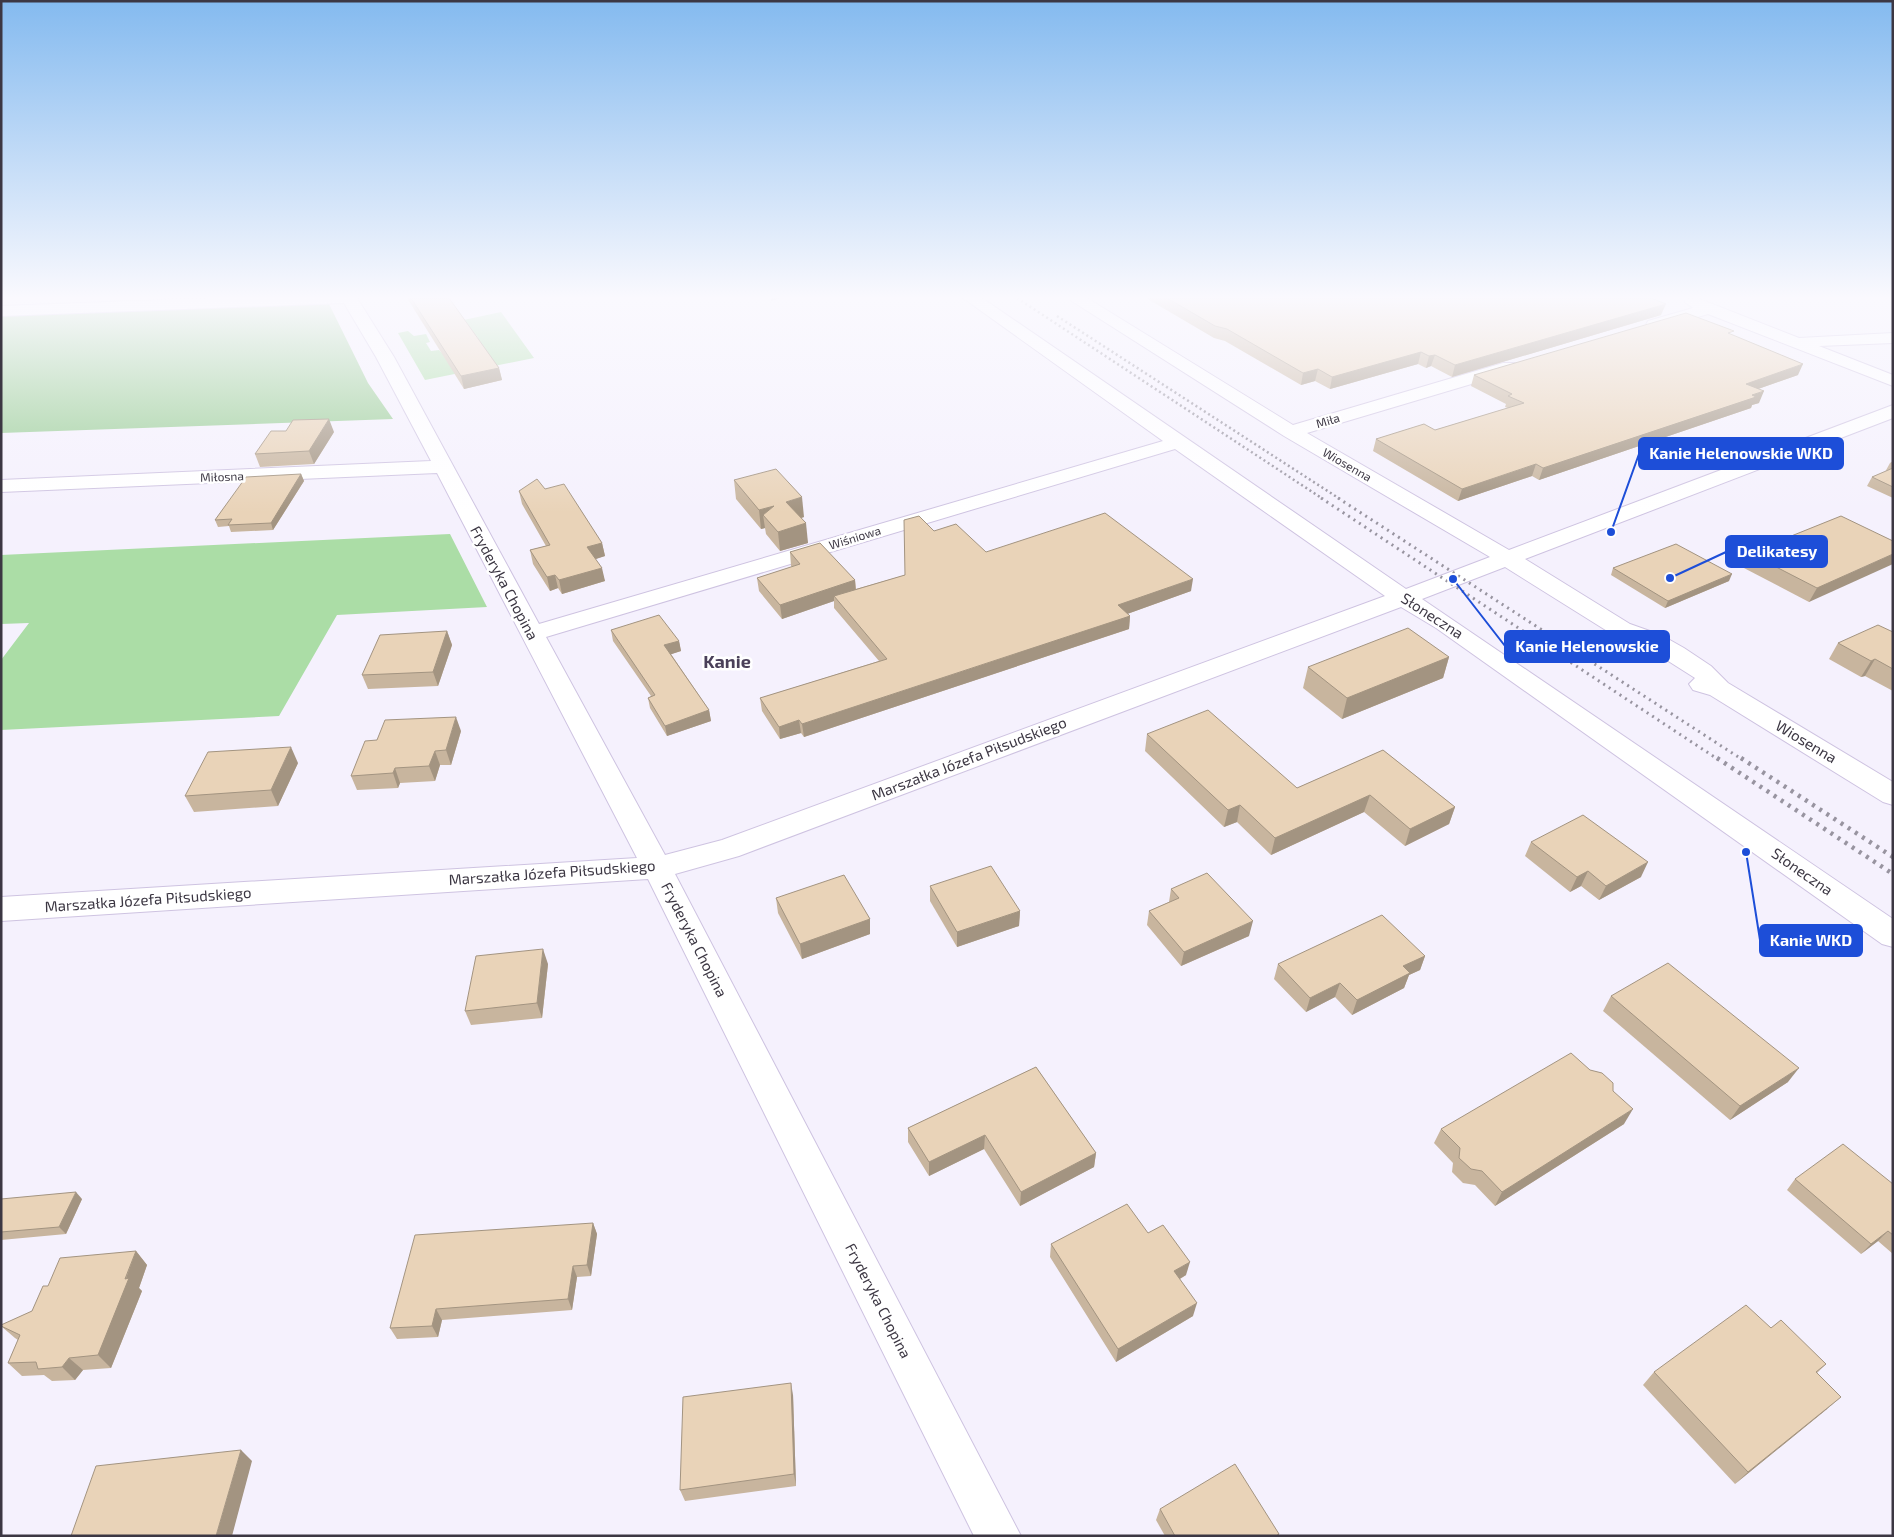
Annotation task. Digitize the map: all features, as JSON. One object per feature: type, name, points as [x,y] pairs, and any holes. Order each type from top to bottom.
[{"type":"street","name":"Fryderyka Chopina","points":[[392,370],[656,868],[998,1536]]},
{"type":"street","name":"Słoneczna","points":[[1075,370],[1402,597],[1444,623],[1893,935]]},
{"type":"street","name":"Wiosenna","points":[[1191,370],[1291,432],[1507,558],[1621,629],[1633,646],[1662,666],[1688,679],[1718,689],[1893,795]]},
{"type":"street","name":"Miła","points":[[1291,432],[1503,370]]},
{"type":"street","points":[[1864,370],[1893,381]]},
{"type":"street","name":"Marszałka Józefa Piłsudskiego","points":[[1,909],[656,868],[729,850],[1893,411]]},
{"type":"street","name":"Wiśniowa","points":[[531,634],[1179,442]]},
{"type":"street","name":"Miłosna","points":[[1,486],[443,468]]},
{"type":"green space","points":[[1,370],[361,370],[368,383],[393,419],[1,433]]},
{"type":"green space","points":[[419,370],[476,370],[425,380]]},
{"type":"green space","points":[[450,534],[487,607],[337,615],[279,716],[1,730],[1,660],[29,623],[1,624],[1,555]]},
{"type":"building","points":[[457,370],[491,370],[461,376]]},
{"type":"building","points":[[1297,370],[1315,370],[1303,373]]},
{"type":"building","points":[[1319,370],[1358,370],[1332,377]]},
{"type":"building","points":[[1492,370],[1787,370],[1746,384],[1764,391],[1752,395],[1756,397],[1543,468],[1536,464],[1462,489],[1376,439],[1424,424],[1435,430],[1524,403],[1508,396],[1512,394],[1474,375]]},
{"type":"building","points":[[329,419],[309,451],[255,454],[271,431],[286,431],[293,420]]},
{"type":"building","points":[[1893,468],[1893,487],[1872,477]]},
{"type":"building","points":[[776,469],[802,497],[786,502],[806,523],[778,532],[763,515],[774,506],[759,510],[734,480]]},
{"type":"building","points":[[301,474],[271,523],[228,525],[232,519],[215,520],[246,477]]},
{"type":"building","points":[[537,479],[545,489],[564,484],[602,543],[587,547],[602,568],[559,580],[555,575],[547,577],[530,550],[550,545],[519,491]]},
{"type":"building","points":[[1105,513],[1193,579],[1118,605],[1130,616],[802,724],[799,720],[779,727],[760,698],[887,659],[834,596],[905,575],[904,520],[919,516],[934,531],[956,524],[986,552]]},
{"type":"building","points":[[1841,516],[1893,541],[1893,554],[1817,588],[1749,553]]},
{"type":"building","points":[[820,543],[855,580],[780,605],[757,578],[800,564],[790,552]]},
{"type":"building","points":[[1676,544],[1732,574],[1668,601],[1613,568]]},
{"type":"building","points":[[659,615],[679,641],[664,645],[709,710],[665,726],[648,698],[655,695],[611,630]]},
{"type":"building","points":[[1878,625],[1893,632],[1893,669],[1875,659],[1871,661],[1838,643]]},
{"type":"building","points":[[1408,628],[1449,657],[1347,698],[1308,667]]},
{"type":"building","points":[[447,631],[433,672],[362,675],[380,635]]},
{"type":"building","points":[[1208,710],[1297,788],[1383,750],[1455,807],[1410,829],[1370,795],[1275,838],[1240,805],[1228,810],[1147,734]]},
{"type":"building","points":[[456,717],[446,750],[435,751],[429,766],[395,768],[393,773],[351,776],[365,741],[377,740],[385,720]]},
{"type":"building","points":[[291,747],[271,790],[185,796],[208,752]]},
{"type":"building","points":[[1583,815],[1648,862],[1606,886],[1588,871],[1577,877],[1531,842]]},
{"type":"building","points":[[991,866],[1020,911],[957,932],[930,886]]},
{"type":"building","points":[[1207,873],[1253,921],[1184,952],[1149,911],[1179,898],[1171,889]]},
{"type":"building","points":[[844,875],[870,919],[800,944],[776,898]]},
{"type":"building","points":[[1382,915],[1425,956],[1403,966],[1410,973],[1357,1000],[1340,983],[1310,998],[1278,964]]},
{"type":"building","points":[[543,949],[537,1003],[465,1011],[476,956]]},
{"type":"building","points":[[1668,963],[1799,1068],[1740,1106],[1611,996]]},
{"type":"building","points":[[1571,1053],[1590,1070],[1602,1073],[1613,1083],[1613,1091],[1633,1109],[1502,1192],[1482,1171],[1471,1169],[1459,1158],[1460,1148],[1441,1129]]},
{"type":"building","points":[[1036,1067],[1096,1153],[1021,1192],[985,1135],[929,1162],[908,1128]]},
{"type":"building","points":[[1843,1144],[1893,1184],[1893,1235],[1888,1231],[1871,1244],[1795,1179]]},
{"type":"building","points":[[76,1192],[59,1227],[1,1232],[1,1199]]},
{"type":"building","points":[[1127,1204],[1148,1233],[1163,1225],[1190,1262],[1174,1271],[1197,1303],[1118,1349],[1051,1244]]},
{"type":"building","points":[[593,1223],[587,1265],[573,1266],[568,1299],[436,1309],[432,1326],[390,1328],[415,1235]]},
{"type":"building","points":[[136,1251],[125,1279],[129,1278],[98,1355],[69,1358],[62,1367],[38,1369],[36,1362],[8,1363],[20,1335],[1,1325],[32,1311],[43,1286],[48,1286],[60,1258]]},
{"type":"building","points":[[1746,1305],[1771,1328],[1781,1320],[1826,1364],[1816,1372],[1841,1397],[1748,1472],[1654,1372]]},
{"type":"building","points":[[791,1383],[794,1474],[680,1490],[683,1397]]},
{"type":"building","points":[[241,1450],[216,1536],[71,1536],[96,1466]]},
{"type":"building","points":[[1235,1464],[1279,1534],[1276,1536],[1175,1536],[1160,1509]]},
{"type":"railway","points":[[1126,370],[1323,499]]},
{"type":"railway","points":[[1140,370],[1340,499]]},
{"type":"railway","points":[[1321,498],[1719,760]]},
{"type":"railway","points":[[1338,498],[1743,760]]},
{"type":"railway","points":[[1717,758],[1893,874]]},
{"type":"railway","points":[[1741,758],[1893,857]]},
{"type":"place","name":"Kanie Helenowskie WKD","points":[[1611,532]]},
{"type":"place","name":"Delikatesy","points":[[1670,578]]},
{"type":"place","name":"Kanie Helenowskie","points":[[1453,579]]},
{"type":"place","name":"Kanie WKD","points":[[1746,852]]},
{"type":"district","name":"Kanie","points":[[727,662]]}]
